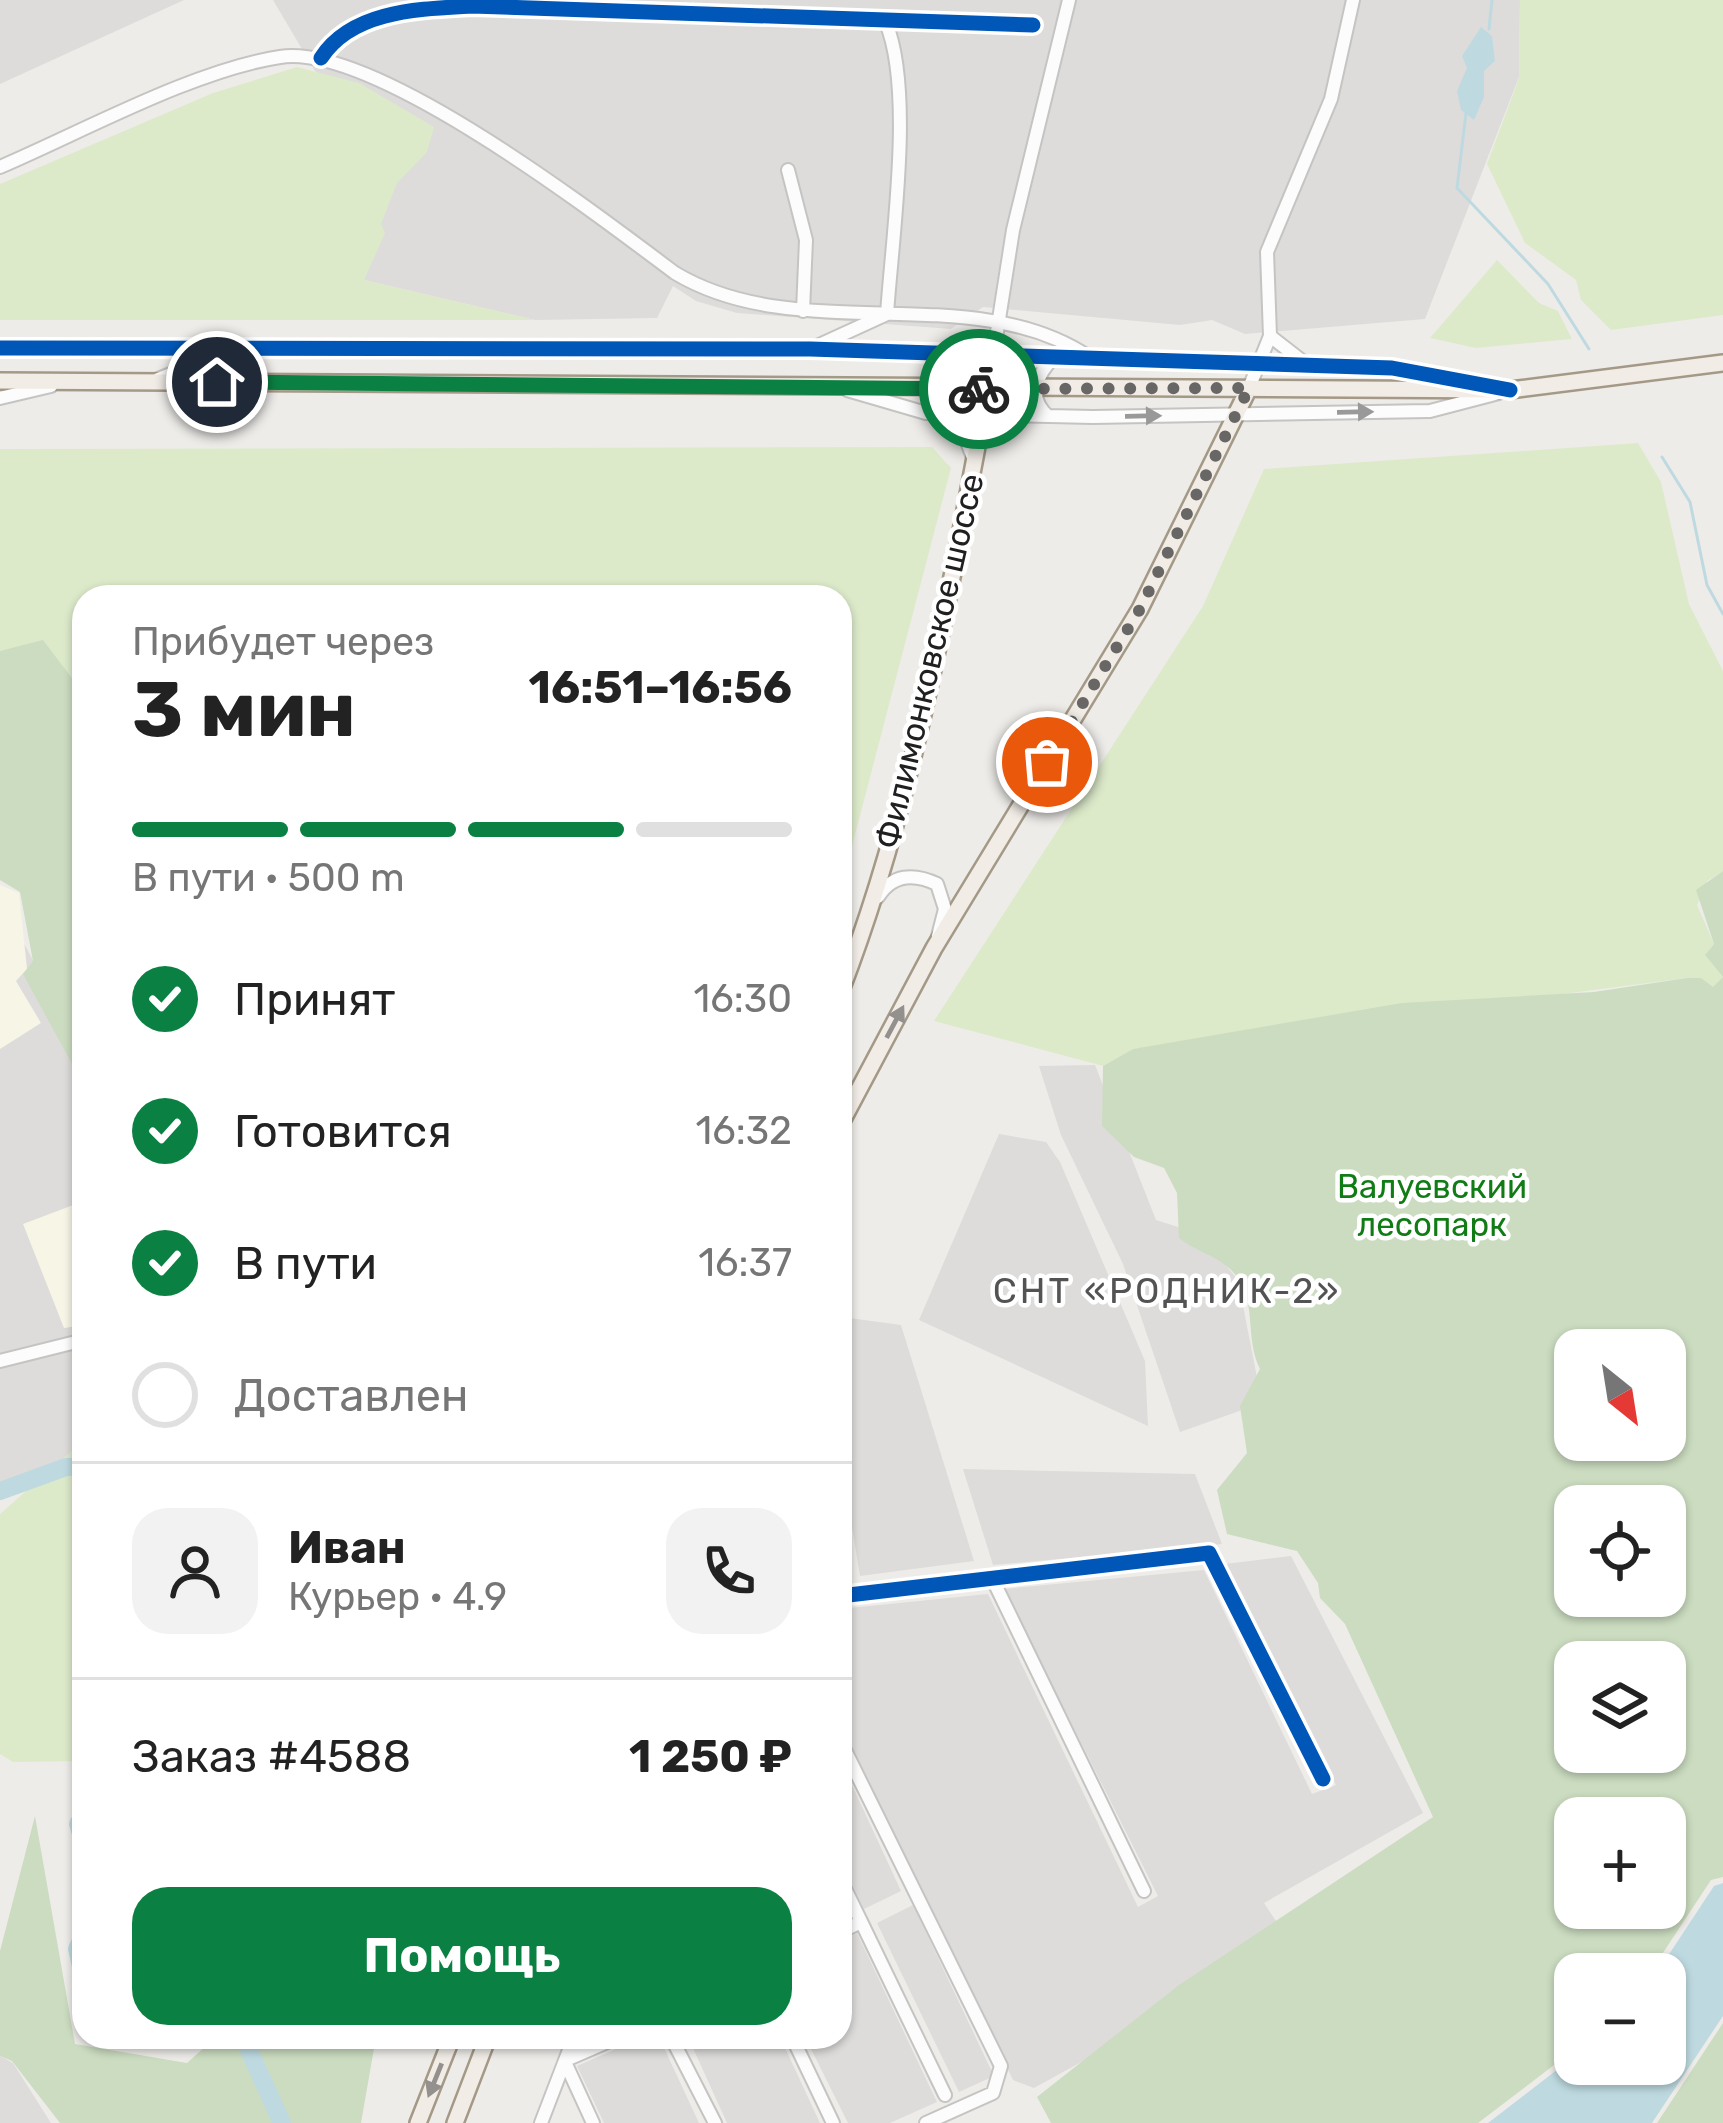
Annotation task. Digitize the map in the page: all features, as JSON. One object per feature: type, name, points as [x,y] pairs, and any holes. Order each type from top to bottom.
[{"type":"main road","points":[[0,381],[1510,390],[1723,363]]},
{"type":"main road","points":[[852,1102],[934,948],[1140,609],[1249,388]]},
{"type":"main road","name":"Филимонковское шоссе","points":[[852,960],[872,906],[927,694],[988,389]]},
{"type":"main road","points":[[418,2123],[447,2049]]},
{"type":"main road","points":[[455,2123],[483,2049]]},
{"type":"street","name":"Филимонковское шоссе","points":[[988,389],[1013,230],[1069,0]]},
{"type":"street","points":[[1249,388],[1270,336],[1267,252],[1331,99],[1353,0]]},
{"type":"street","points":[[321,58],[344,33],[372,21],[449,4],[668,6],[886,22],[1033,25]]},
{"type":"street","points":[[886,22],[896,47],[897,118],[886,314]]},
{"type":"street","points":[[0,167],[219,74],[282,56],[321,58],[358,68],[444,114],[694,284],[735,299],[803,311],[999,324],[1068,341],[1090,358]]},
{"type":"street","points":[[788,170],[806,240],[803,311]]},
{"type":"street","points":[[810,349],[886,314]]},
{"type":"street","points":[[1233,362],[1270,336]]},
{"type":"street","points":[[1270,336],[1306,364]]},
{"type":"street","points":[[0,348],[810,349],[1392,368],[1510,390]]},
{"type":"street","points":[[153,382],[235,349]]},
{"type":"street","points":[[1048,416],[1037,403],[1035,389],[1054,356]]},
{"type":"street","points":[[1233,362],[1249,388]]},
{"type":"street","points":[[0,398],[74,381]]},
{"type":"street","points":[[834,387],[944,414],[983,416],[1430,411],[1510,390]]},
{"type":"street","points":[[944,414],[962,429],[974,463]]},
{"type":"street","points":[[872,906],[893,880],[909,876],[937,884],[945,909],[934,948]]},
{"type":"street","points":[[0,1361],[72,1343]]},
{"type":"street","points":[[852,1595],[1209,1553],[1323,1779]]},
{"type":"street","points":[[992,1578],[1144,1892]]},
{"type":"street","points":[[852,1765],[1001,2066],[993,2093],[926,2123]]},
{"type":"street","points":[[852,1903],[945,2095]]},
{"type":"street","points":[[852,1926],[861,1922]]},
{"type":"street","points":[[541,2123],[570,2049]]},
{"type":"street","points":[[565,2061],[592,2049]]},
{"type":"street","points":[[677,2049],[715,2123]]},
{"type":"street","points":[[799,2049],[833,2123]]},
{"type":"street","points":[[565,2061],[593,2123]]},
{"type":"shaded area","points":[[0,0],[184,0],[0,84]]},
{"type":"shaded area","points":[[273,0],[1520,0],[1519,77],[1425,319],[1245,334],[1212,320],[1180,325],[983,307],[951,329],[737,313],[696,301],[673,286],[657,318],[535,320],[364,280],[359,213],[412,133],[315,71]]},
{"type":"shaded area","points":[[0,885],[19,893],[27,969],[16,981],[41,1023],[0,1049]]},
{"type":"shaded area","points":[[0,899],[72,1033],[72,1462],[0,1489]]},
{"type":"shaded area","points":[[1095,1065],[1156,1220],[1200,1234],[1238,1280],[1262,1403],[1180,1432],[1123,1264],[1061,1135],[1039,1066]]},
{"type":"shaded area","points":[[999,1134],[1046,1142],[1060,1162],[1145,1361],[1148,1426],[919,1320]]},
{"type":"shaded area","points":[[72,1206],[72,1327],[64,1328],[23,1224]]},
{"type":"shaded area","points":[[852,1318],[901,1325],[974,1561],[860,1576],[852,1527]]},
{"type":"shaded area","points":[[963,1469],[1195,1474],[1222,1544],[993,1565]]},
{"type":"shaded area","points":[[1291,1556],[1423,1813],[1264,1903],[1278,1924],[1094,2055],[1034,2088],[1013,2080],[852,1751],[852,1608],[988,1594],[1138,1907],[1158,1896],[1004,1589],[1204,1570],[1312,1794],[1336,1785],[1225,1564]]},
{"type":"shaded area","points":[[852,1785],[901,1891],[864,1909],[852,1884]]},
{"type":"shaded area","points":[[913,1905],[994,2076],[959,2092],[877,1923]]},
{"type":"shaded area","points":[[857,1933],[937,2102],[890,2123],[848,2123],[811,2049],[852,2049],[852,1935]]},
{"type":"shaded area","points":[[616,2049],[665,2049],[699,2123],[604,2123],[577,2066]]},
{"type":"shaded area","points":[[693,2049],[786,2049],[820,2123],[727,2123]]},
{"type":"shaded area","points":[[0,2056],[13,2063],[51,2123],[0,2123]]},
{"type":"green space","points":[[1520,0],[1723,0],[1723,315],[1611,330],[1581,300],[1576,280],[1525,243],[1487,164],[1519,78]]},
{"type":"green space","points":[[297,67],[359,83],[434,127],[427,152],[397,183],[381,224],[385,233],[364,280],[535,320],[0,320],[0,184],[213,93]]},
{"type":"green space","points":[[1497,260],[1539,303],[1558,311],[1572,339],[1476,348],[1430,338]]},
{"type":"green space","points":[[1638,443],[1661,482],[1689,604],[1723,671],[1723,871],[1707,881],[1697,905],[1714,944],[1705,955],[1723,977],[1713,988],[1687,978],[1133,1049],[1103,1066],[934,1021],[1203,606],[1264,469]]},
{"type":"green space","points":[[932,447],[951,468],[852,846],[852,585],[72,585],[72,678],[43,641],[0,651],[0,449]]},
{"type":"green space","points":[[43,640],[72,678],[72,1064],[23,974],[33,961],[20,892],[0,880],[0,651]]},
{"type":"green space","points":[[1723,871],[1723,977],[1705,955],[1714,944],[1696,890]]},
{"type":"green space","name":"Валуевский лесопарк","points":[[1723,977],[1723,1877],[1711,1880],[1686,1918],[1686,1797],[1554,1797],[1554,1929],[1679,1929],[1663,1953],[1554,1953],[1554,2065],[1478,2123],[1051,2123],[1037,2097],[1179,1985],[1433,1817],[1345,1624],[1320,1598],[1318,1583],[1297,1551],[1227,1534],[1217,1490],[1247,1453],[1240,1406],[1260,1369],[1245,1291],[1229,1268],[1179,1238],[1177,1193],[1164,1168],[1134,1157],[1102,1126],[1103,1066],[1133,1049],[1402,1003],[1594,992],[1701,978],[1713,987]]},
{"type":"green space","points":[[72,1451],[72,1761],[13,1762],[0,1754],[0,1514]]},
{"type":"green space","points":[[35,1816],[72,2049],[104,2049],[187,2063],[203,2049],[374,2049],[361,2123],[60,2123],[12,2061],[0,2056],[0,1951]]},
{"type":"green space","points":[[1723,2023],[1723,2123],[1657,2123]]},
{"type":"water","points":[[1481,27],[1492,36],[1495,61],[1484,71],[1484,97],[1474,120],[1461,110],[1457,91],[1467,68],[1462,56]]},
{"type":"water","points":[[1723,1883],[1723,2016],[1686,2072],[1686,1953],[1670,1953],[1714,1886]]},
{"type":"water","points":[[1554,2072],[1554,2085],[1677,2085],[1652,2123],[1488,2123]]},
{"type":"waterway","points":[[1489,29],[1492,0]]},
{"type":"waterway","points":[[1466,113],[1457,188],[1548,284],[1589,349]]},
{"type":"waterway","points":[[1662,457],[1690,502],[1707,585],[1723,614]]},
{"type":"waterway","points":[[0,1491],[72,1467]]},
{"type":"waterway","points":[[248,2049],[282,2123]]},
{"type":"cycle path","points":[[321,58],[334,42],[369,21],[410,11],[472,6],[1033,25]]},
{"type":"cycle path","points":[[0,348],[810,349],[1392,368],[1510,390]]},
{"type":"cycle path","points":[[852,1595],[1209,1553],[1323,1779]]},
{"type":"way so far","points":[[979,389],[1249,388],[1198,500],[1140,609],[1047,762]]},
{"type":"district","name":"СНТ «РОДНИК-2»","points":[[1167,1290]]},
{"type":"route","points":[[217,382],[979,389]]}]
